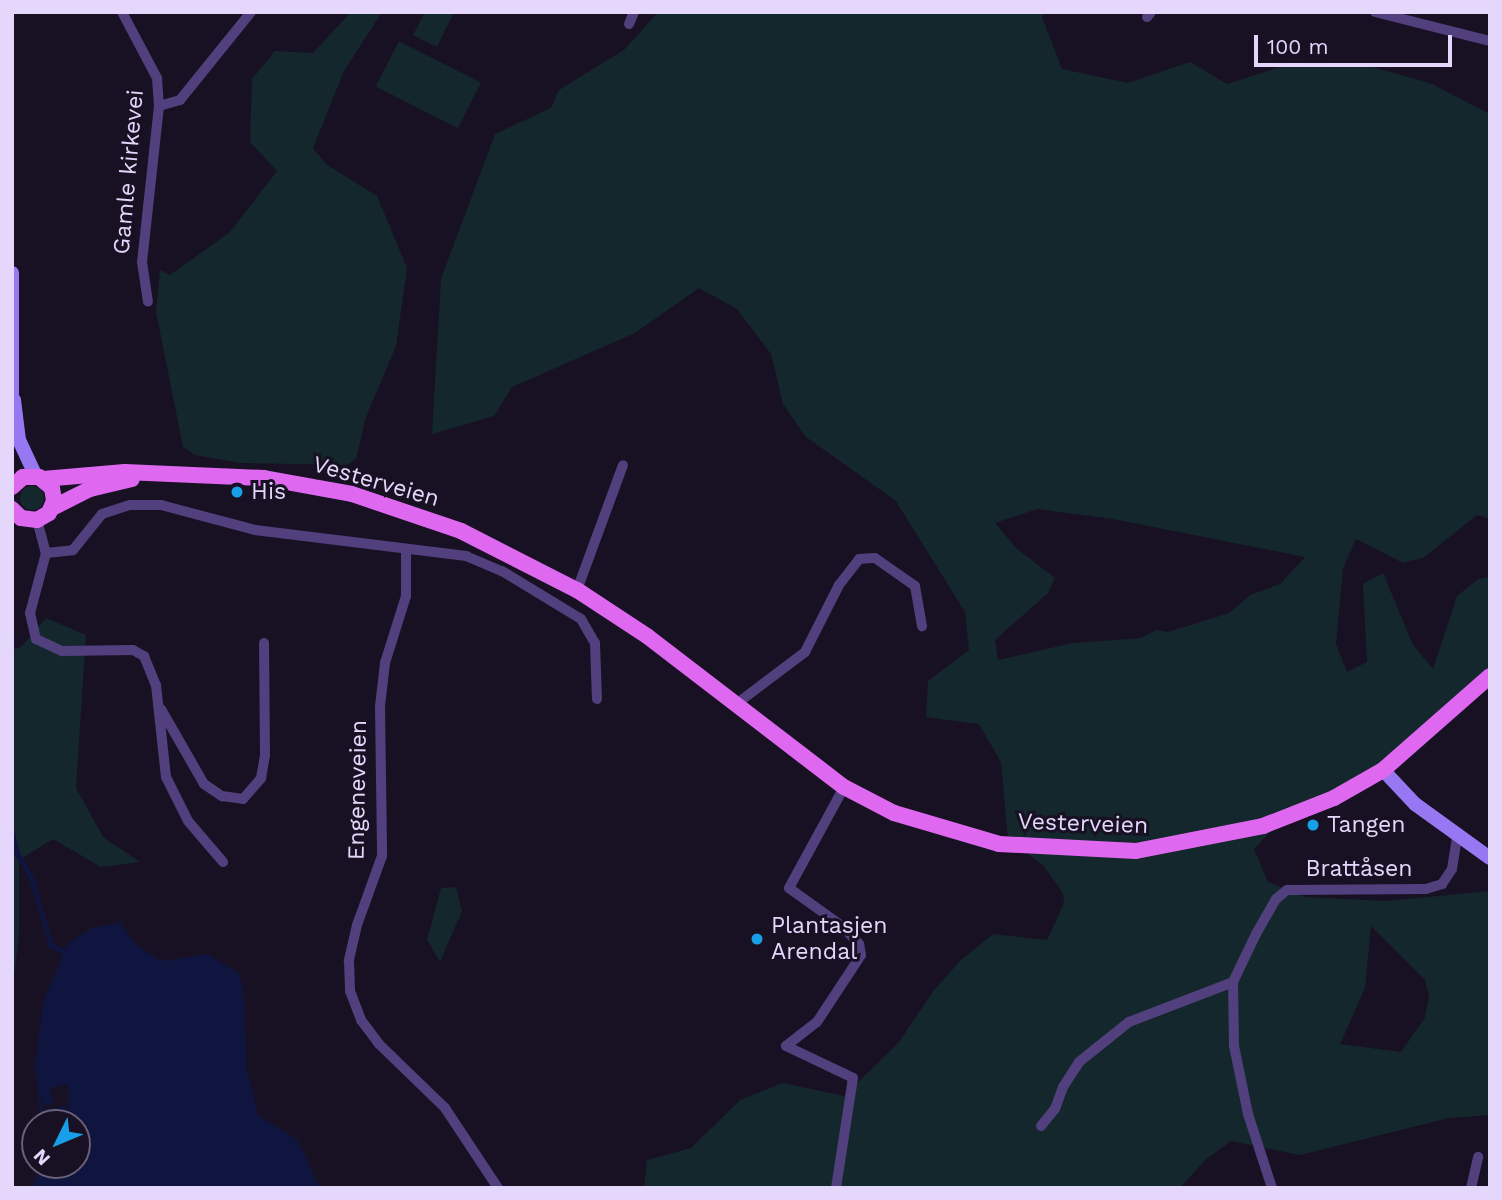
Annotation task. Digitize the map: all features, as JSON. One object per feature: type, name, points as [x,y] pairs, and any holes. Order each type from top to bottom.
[{"type":"main road","points":[[12,274],[13,405],[19,440],[39,477],[52,488],[52,508]]},
{"type":"main road","name":"Vesterveien","points":[[12,487],[23,477],[125,472],[264,478],[352,494],[461,531],[577,590],[647,636],[844,788],[894,813],[999,844],[1136,851],[1263,827],[1334,798],[1383,770],[1490,676]]},
{"type":"main road","name":"Vesterveien","points":[[26,521],[90,489],[147,475]]},
{"type":"main road","points":[[12,509],[26,521]]},
{"type":"main road","points":[[1383,770],[1415,804],[1490,858]]},
{"type":"street","name":"Gamle kirkevei","points":[[122,12],[157,78],[159,106],[142,262],[148,302]]},
{"type":"street","points":[[159,106],[180,100],[251,12]]},
{"type":"street","points":[[629,24],[634,12]]},
{"type":"street","points":[[1375,12],[1490,41]]},
{"type":"street","points":[[577,590],[623,465]]},
{"type":"street","points":[[46,553],[73,550],[102,514],[130,505],[160,505],[255,530],[466,556],[502,571],[581,619],[595,643],[597,699]]},
{"type":"street","points":[[26,521],[46,553],[30,613],[36,639],[62,651],[133,650],[152,667],[166,777],[188,821],[223,862]]},
{"type":"street","name":"Engeneveien","points":[[406,550],[406,596],[385,663],[380,706],[383,856],[357,925],[349,961],[350,991],[361,1020],[379,1044],[445,1108],[498,1188]]},
{"type":"street","points":[[735,705],[805,652],[839,585],[859,559],[875,558],[915,586],[922,626]]},
{"type":"street","points":[[158,704],[204,784],[222,796],[243,799],[261,778],[265,755],[264,643]]},
{"type":"street","points":[[836,1188],[853,1078],[786,1046],[817,1022],[861,955],[859,944],[842,926],[789,888],[844,788]]},
{"type":"street","name":"Brattåsen","points":[[1272,1188],[1248,1114],[1234,1046],[1233,982],[1276,898],[1287,890],[1434,887],[1442,884],[1452,869],[1458,833]]},
{"type":"street","points":[[1041,1126],[1055,1109],[1063,1087],[1079,1062],[1129,1022],[1233,982]]},
{"type":"street","points":[[1471,1188],[1478,1157]]},
{"type":"green space","points":[[351,12],[382,12],[344,71],[313,148],[327,165],[377,196],[407,268],[396,346],[366,417],[356,459],[346,465],[240,463],[195,455],[183,447],[156,312],[160,270],[170,275],[230,232],[277,171],[250,142],[252,79],[275,51],[313,53]]},
{"type":"green space","points":[[425,12],[454,12],[437,47],[413,35]]},
{"type":"green space","points":[[658,12],[1045,12],[1042,17],[1062,69],[1128,83],[1190,62],[1227,84],[1293,63],[1359,63],[1432,84],[1490,114],[1490,519],[1477,515],[1423,558],[1403,563],[1356,539],[1343,568],[1336,644],[1347,672],[1367,662],[1363,584],[1383,573],[1413,645],[1433,669],[1457,596],[1478,579],[1490,577],[1490,670],[1347,794],[1277,825],[1254,849],[1268,882],[1306,897],[1386,901],[1490,891],[1490,1115],[1449,1118],[1300,1155],[1231,1141],[1205,1160],[1180,1188],[644,1188],[647,1160],[691,1148],[740,1100],[783,1083],[844,1096],[899,1042],[934,990],[961,960],[993,934],[1047,940],[1064,903],[1063,893],[1043,865],[1008,839],[1001,762],[979,724],[926,717],[928,681],[969,650],[965,612],[896,501],[806,437],[783,404],[771,354],[737,309],[699,288],[635,333],[512,387],[494,416],[432,434],[441,279],[495,134],[551,108],[559,90],[624,50]],"holes":[[[1037,509],[1113,519],[1305,557],[1280,584],[1250,595],[1229,613],[1168,632],[1156,630],[1141,638],[1073,643],[998,660],[995,640],[1048,593],[1055,578],[1016,548],[995,523]],[[1371,926],[1425,980],[1429,996],[1425,1018],[1401,1052],[1340,1044],[1365,988]]]},
{"type":"green space","points":[[399,41],[481,83],[458,128],[376,86]]},
{"type":"green space","points":[[32,486],[41,489],[44,498],[41,507],[32,510],[23,507],[20,498],[23,489]]},
{"type":"green space","points":[[46,618],[86,635],[76,788],[103,837],[140,862],[101,867],[53,839],[19,860],[19,935],[12,994],[12,649],[21,647]]},
{"type":"green space","points":[[456,887],[462,911],[440,962],[427,940],[441,888]]},
{"type":"shaded area","points":[[120,922],[136,945],[161,961],[208,954],[238,973],[243,985],[247,1069],[258,1115],[298,1140],[320,1188],[33,1188],[35,1179],[91,1179],[91,1109],[40,1109],[35,1065],[43,1002],[68,943],[92,928]]},
{"type":"pier","points":[[58,1077],[60,1086],[68,1085],[69,1109],[66,1106],[43,1109],[40,1094],[44,1106],[54,1104],[50,1088],[58,1086]]},
{"type":"waterway","points":[[12,637],[12,653]]},
{"type":"waterway","points":[[12,831],[17,853],[31,876],[51,945],[64,952]]},
{"type":"place","name":"His","points":[[237,492]]},
{"type":"place","name":"Tangen","points":[[1313,825]]},
{"type":"place","name":"Plantasjen Arendal","points":[[757,939]]}]
